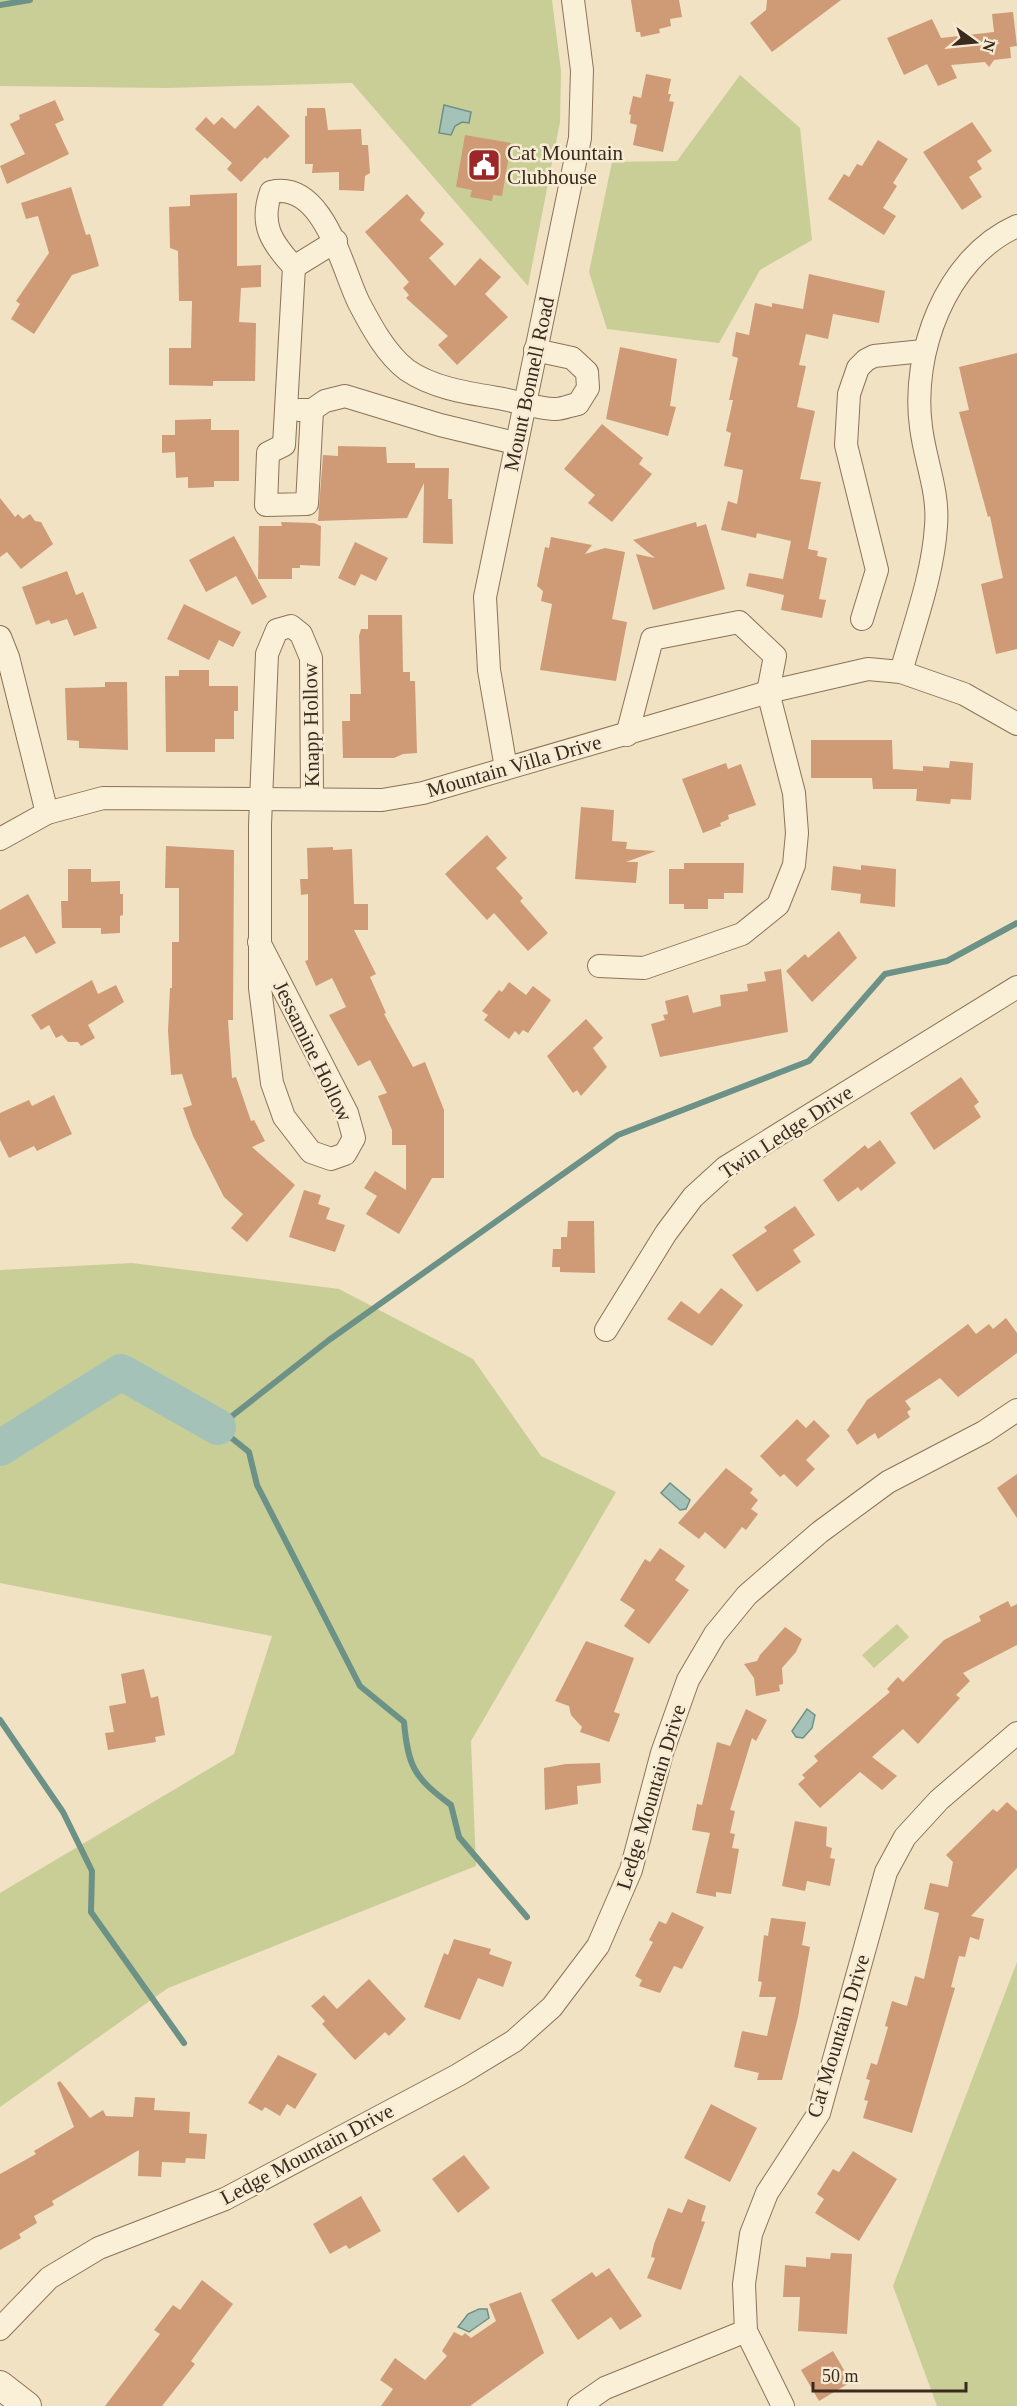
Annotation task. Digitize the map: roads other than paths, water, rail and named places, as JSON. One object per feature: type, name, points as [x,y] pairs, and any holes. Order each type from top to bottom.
[{"type":"street","name":"Mount Bonnell Road","points":[[506,768],[489,670],[485,597],[515,443],[580,138],[582,70],[573,0]]},
{"type":"street","points":[[312,410],[307,504],[266,505],[268,453],[284,445],[294,267],[273,245],[266,220],[267,204],[271,192],[283,190],[295,192],[313,208],[336,241],[359,303],[384,346],[407,369],[438,385],[525,403],[557,409],[578,404],[588,388],[587,372],[572,358],[535,350]]},
{"type":"street","points":[[901,672],[931,562],[936,526],[936,493],[921,429],[918,393],[923,351],[935,316],[953,285],[976,255],[1006,231],[1017,226]]},
{"type":"street","points":[[294,267],[336,241]]},
{"type":"street","points":[[862,619],[878,570],[846,445],[849,394],[858,368],[866,360],[874,356],[923,351]]},
{"type":"street","points":[[285,410],[312,410],[325,400],[345,396],[441,425],[515,443]]},
{"type":"street","points":[[599,966],[644,968],[742,934],[778,905],[794,865],[797,833],[794,793],[768,692],[775,656],[739,622],[652,639],[627,735]]},
{"type":"street","name":"Knapp Hollow","points":[[261,798],[267,654],[277,630],[291,626],[301,634],[311,658],[312,798]]},
{"type":"street","points":[[0,637],[8,657],[47,813]]},
{"type":"street","name":"Mountain Villa Drive","points":[[0,839],[47,813],[103,798],[382,800],[423,792],[627,735],[768,692],[868,669],[901,672],[964,694],[1017,724]]},
{"type":"street","name":"Jessamine Hollow","points":[[259,942],[347,1113],[354,1138],[345,1154],[331,1159],[311,1152],[284,1117],[272,1083],[260,988],[259,942],[261,798]]},
{"type":"street","name":"Twin Ledge Drive","points":[[606,1330],[666,1233],[693,1197],[726,1167],[1017,987]]},
{"type":"street","name":"Ledge Mountain Drive","points":[[0,2329],[49,2278],[99,2248],[225,2199],[458,2075],[514,2041],[552,2007],[598,1946],[631,1870],[662,1753],[688,1680],[715,1634],[747,1595],[820,1532],[888,1482],[984,1432],[1017,1410]]},
{"type":"street","name":"Cat Mountain Drive","points":[[783,2406],[746,2331],[744,2284],[751,2234],[767,2193],[819,2113],[886,1872],[905,1837],[926,1815],[1017,1733]]},
{"type":"street","points":[[579,2406],[605,2388],[746,2331]]},
{"type":"street","points":[[0,2385],[27,2406]]},
{"type":"water","points":[[444,105],[471,112],[469,123],[462,122],[455,126],[451,135],[439,133]]},
{"type":"water","points":[[670,1483],[690,1500],[686,1509],[680,1510],[661,1493]]},
{"type":"water","points":[[807,1709],[815,1715],[812,1728],[803,1738],[796,1737],[792,1731]]},
{"type":"water","points":[[479,2309],[487,2309],[489,2318],[469,2332],[458,2327],[468,2314]]},
{"type":"waterway","points":[[0,5],[30,0]]},
{"type":"waterway","points":[[527,1917],[459,1837],[451,1805],[421,1779],[408,1751],[404,1722],[360,1686],[257,1485],[249,1452],[218,1427],[329,1340],[618,1135],[809,1061],[885,974],[947,961],[1017,923]]},
{"type":"waterway","points":[[0,1448],[121,1372],[218,1427]]},
{"type":"waterway","points":[[0,1720],[63,1812],[92,1871],[91,1912],[184,2043]]},
{"type":"place","name":"Cat Mountain Clubhouse","points":[[484,165]]}]
